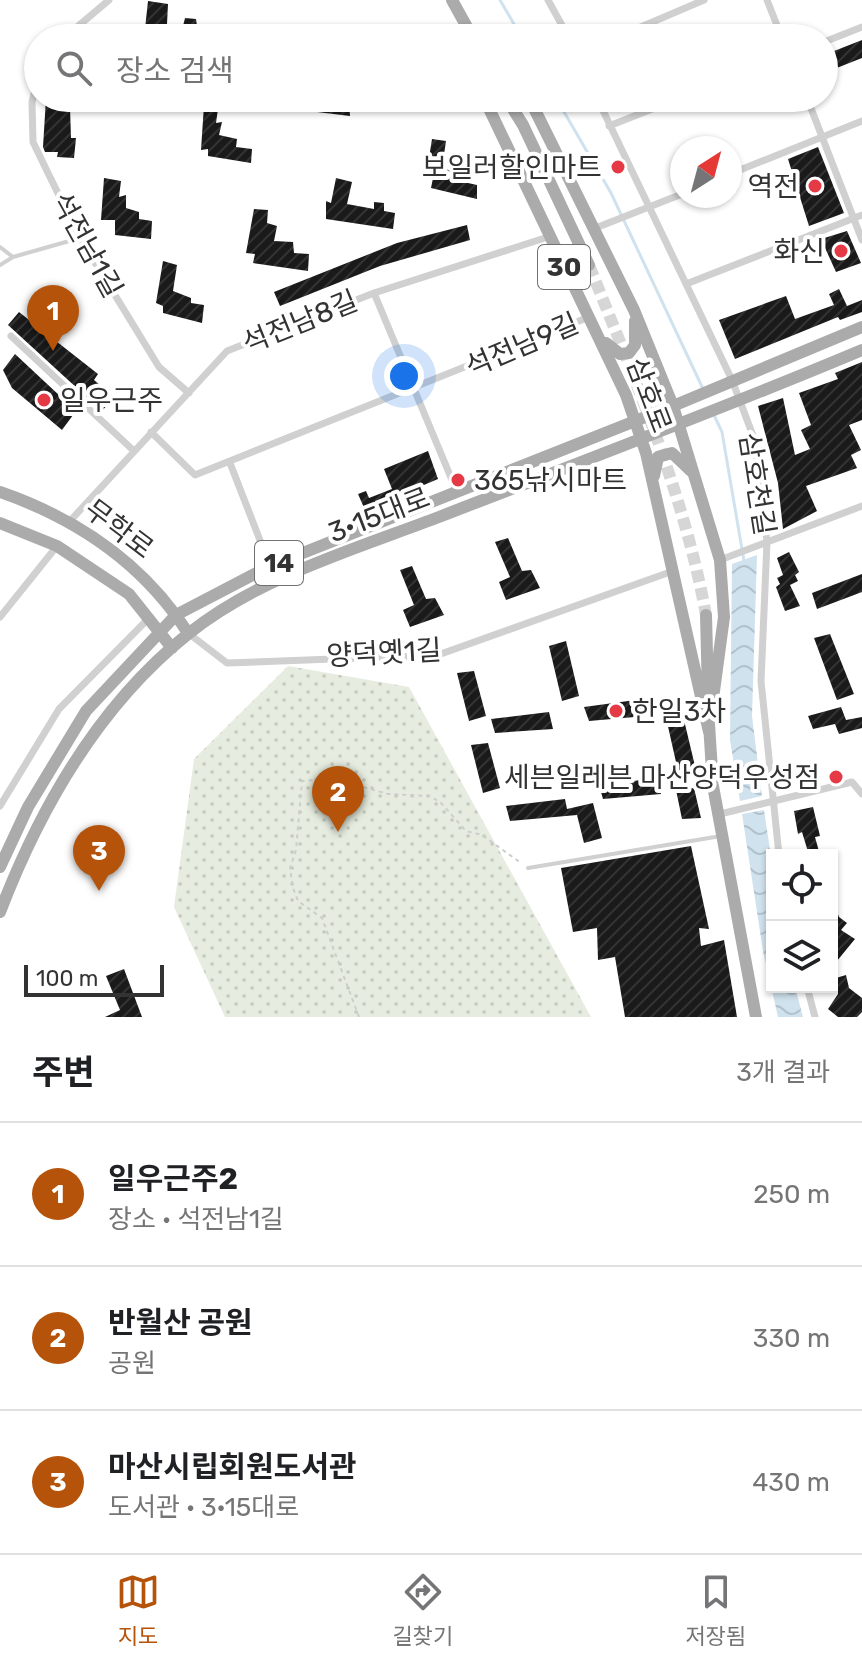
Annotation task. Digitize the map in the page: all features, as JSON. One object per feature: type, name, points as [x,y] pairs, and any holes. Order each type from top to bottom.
[{"type":"main road","points":[[455,6],[465,24]]},
{"type":"main road","points":[[455,6],[471,24]]},
{"type":"main road","name":"삼호로","points":[[490,112],[548,237],[591,317],[641,438],[709,732],[723,835],[756,1017]]},
{"type":"main road","points":[[515,112],[589,265]]},
{"type":"main road","name":"삼호로","points":[[536,112],[597,228],[677,405],[695,477],[724,559],[724,617],[709,732]]},
{"type":"main road","points":[[598,334],[612,350],[629,353],[635,345],[634,310]]},
{"type":"main road","name":"14","points":[[677,405],[862,327]]},
{"type":"main road","name":"14","points":[[683,422],[862,350]]},
{"type":"main road","name":"3·15대로","points":[[0,867],[28,807],[86,711],[176,615],[270,566],[677,405]]},
{"type":"main road","name":"3·15대로","points":[[0,912],[43,816],[73,765],[103,721],[188,633],[241,598],[281,580],[683,422]]},
{"type":"main road","points":[[654,488],[658,457],[672,453],[682,459],[695,477]]},
{"type":"main road","name":"무학로","points":[[0,492],[70,521],[146,578],[188,633]]},
{"type":"main road","name":"무학로","points":[[0,523],[57,546],[129,594],[172,648]]},
{"type":"main road","name":"삼호로","points":[[706,615],[709,732]]},
{"type":"street","points":[[81,24],[109,0]]},
{"type":"street","points":[[548,0],[561,24]]},
{"type":"street","points":[[648,24],[704,0]]},
{"type":"street","points":[[767,0],[776,24]]},
{"type":"street","points":[[838,36],[862,27]]},
{"type":"street","name":"석전남1길","points":[[32,112],[33,142],[80,238],[159,367],[189,393]]},
{"type":"street","name":"삼호천길","points":[[603,112],[644,209],[686,284],[755,441],[764,544],[761,681],[768,802],[778,849]]},
{"type":"street","points":[[609,126],[644,112]]},
{"type":"street","points":[[813,112],[858,217],[862,240]]},
{"type":"street","points":[[742,169],[862,121]]},
{"type":"street","points":[[597,228],[670,199]]},
{"type":"street","points":[[686,284],[858,217]]},
{"type":"street","name":"석전남8길","points":[[70,521],[227,351],[374,293],[548,237]]},
{"type":"street","points":[[374,293],[457,492]]},
{"type":"street","name":"석전남9길","points":[[151,432],[195,475],[591,317]]},
{"type":"street","points":[[11,336],[134,451]]},
{"type":"street","points":[[230,463],[270,566]]},
{"type":"street","points":[[724,559],[862,506]]},
{"type":"street","points":[[0,617],[57,546]]},
{"type":"street","name":"양덕옛1길","points":[[188,633],[227,663],[438,655],[673,571]]},
{"type":"street","points":[[0,806],[59,709],[148,619]]},
{"type":"street","points":[[720,814],[852,782],[862,794]]},
{"type":"street","points":[[809,993],[815,1017]]},
{"type":"lane","points":[[0,265],[13,257],[80,238]]},
{"type":"lane","points":[[0,247],[13,257]]},
{"type":"lane","points":[[528,868],[723,835]]},
{"type":"path","points":[[359,1017],[322,918],[298,901],[293,888],[290,868],[296,850],[302,781],[335,779],[388,794],[430,796],[441,803],[466,831],[482,835],[528,868]]},
{"type":"shaded area","points":[[288,666],[409,687],[591,1017],[225,1017],[174,907],[194,759]]},
{"type":"water","points":[[757,555],[752,716],[762,796],[740,801],[730,740],[732,564]]},
{"type":"water","points":[[764,810],[770,849],[766,849],[766,964],[763,951],[742,814]]},
{"type":"water","points":[[773,993],[797,993],[803,1017],[778,1017]]},
{"type":"building","points":[[148,1],[168,4],[167,24],[146,24]]},
{"type":"building","points":[[185,18],[196,19],[197,24],[184,24]]},
{"type":"building","points":[[862,40],[862,58],[838,67],[838,49]]},
{"type":"building","points":[[45,112],[70,112],[71,138],[76,138],[74,158],[57,157],[58,152],[45,152]]},
{"type":"building","points":[[204,112],[218,112],[216,123],[222,122],[219,135],[237,139],[236,147],[252,149],[251,163],[208,156],[208,149],[201,150]]},
{"type":"building","points":[[317,112],[350,112],[350,116]]},
{"type":"building","points":[[432,139],[446,141],[442,168],[461,174],[459,181],[477,185],[477,199],[431,188],[433,178],[426,177]]},
{"type":"building","name":"역전","points":[[818,147],[844,213],[809,226],[788,159]]},
{"type":"building","points":[[104,178],[121,181],[119,197],[126,195],[126,208],[139,212],[139,219],[152,221],[151,239],[115,235],[115,220],[101,220]]},
{"type":"building","points":[[336,178],[352,182],[347,204],[374,209],[374,202],[384,203],[384,211],[395,213],[393,229],[326,219],[326,201],[331,203]]},
{"type":"building","points":[[254,209],[268,210],[267,223],[277,226],[274,241],[293,242],[294,253],[309,254],[308,271],[253,263],[255,254],[246,253]]},
{"type":"building","points":[[467,225],[470,240],[380,266],[280,306],[274,292],[397,243]]},
{"type":"building","name":"화신","points":[[847,231],[861,263],[836,272],[821,239]]},
{"type":"building","points":[[163,261],[177,265],[173,291],[191,298],[191,303],[204,305],[202,323],[163,313],[163,306],[156,303]]},
{"type":"building","points":[[839,289],[847,306],[862,300],[862,312],[840,320],[838,317],[735,359],[719,320],[786,296],[795,319],[834,305],[829,294]]},
{"type":"building","points":[[19,312],[98,374],[94,380],[114,397],[102,411],[8,325]]},
{"type":"building","name":"일우근주","points":[[15,354],[76,411],[62,430],[12,388],[3,370]]},
{"type":"building","points":[[862,362],[862,420],[849,425],[861,450],[851,455],[857,468],[806,486],[817,511],[783,529],[778,483],[758,406],[783,398],[795,455],[810,449],[801,430],[811,425],[799,393],[838,379],[835,373]]},
{"type":"building","points":[[428,451],[438,479],[365,510],[358,494],[366,491],[369,498],[392,489],[384,469]]},
{"type":"building","points":[[508,538],[522,571],[531,570],[540,588],[506,600],[499,582],[510,577],[495,542]]},
{"type":"building","points":[[789,552],[799,572],[795,575],[798,581],[790,585],[800,606],[785,611],[776,587],[780,584],[777,578],[783,575],[777,558]]},
{"type":"building","points":[[412,566],[426,599],[435,598],[444,615],[410,627],[403,610],[414,605],[400,570]]},
{"type":"building","points":[[862,574],[862,592],[817,609],[812,593]]},
{"type":"building","points":[[830,634],[854,694],[837,700],[814,638]]},
{"type":"building","points":[[566,641],[579,696],[562,701],[549,646]]},
{"type":"building","points":[[474,671],[486,716],[469,721],[457,673]]},
{"type":"building","name":"한일3차","points":[[643,699],[646,716],[589,721],[584,707]]},
{"type":"building","points":[[841,707],[846,720],[862,717],[862,728],[839,734],[835,724],[813,729],[808,716]]},
{"type":"building","name":"한일3차","points":[[549,712],[553,729],[495,733],[491,719]]},
{"type":"building","points":[[684,720],[695,766],[678,771],[667,722]]},
{"type":"building","points":[[488,743],[500,788],[483,793],[471,745]]},
{"type":"building","name":"한일3차","points":[[658,778],[661,794],[603,799],[599,785]]},
{"type":"building","points":[[694,788],[701,818],[682,819],[676,790]]},
{"type":"building","points":[[565,799],[567,809],[593,803],[602,838],[584,843],[577,815],[510,821],[506,806]]},
{"type":"building","points":[[813,807],[820,836],[815,837],[818,849],[807,849],[802,832],[798,834],[794,811]]},
{"type":"building","points":[[691,846],[709,929],[699,928],[701,946],[724,940],[737,1017],[625,1017],[615,957],[598,960],[597,928],[573,932],[561,868]]},
{"type":"building","points":[[838,914],[847,923],[841,930],[855,939],[838,960]]},
{"type":"building","points":[[124,969],[142,1017],[105,1017],[120,1010],[106,976]]},
{"type":"building","points":[[846,975],[849,988],[862,998],[862,1012],[857,1017],[838,1017],[828,1009],[838,994],[838,977]]},
{"type":"waterway","points":[[500,0],[514,24]]},
{"type":"waterway","points":[[564,112],[611,193],[704,391]]},
{"type":"waterway","points":[[713,413],[722,432],[744,561]]},
{"type":"tunnel","points":[[589,265],[671,481],[697,570],[706,615]]},
{"type":"place","name":"보일러할인마트","points":[[618,167]]},
{"type":"place","name":"역전","points":[[815,186]]},
{"type":"place","name":"화신","points":[[841,251]]},
{"type":"place","name":"일우근주2","points":[[53,351]]},
{"type":"place","name":"일우근주","points":[[44,400]]},
{"type":"place","name":"365낚시마트","points":[[458,480]]},
{"type":"place","name":"한일3차","points":[[616,711]]},
{"type":"place","name":"세븐일레븐 마산양덕우성점","points":[[836,777]]},
{"type":"place","name":"반월산 공원","points":[[338,832]]},
{"type":"place","name":"마산시립회원도서관","points":[[99,891]]}]
